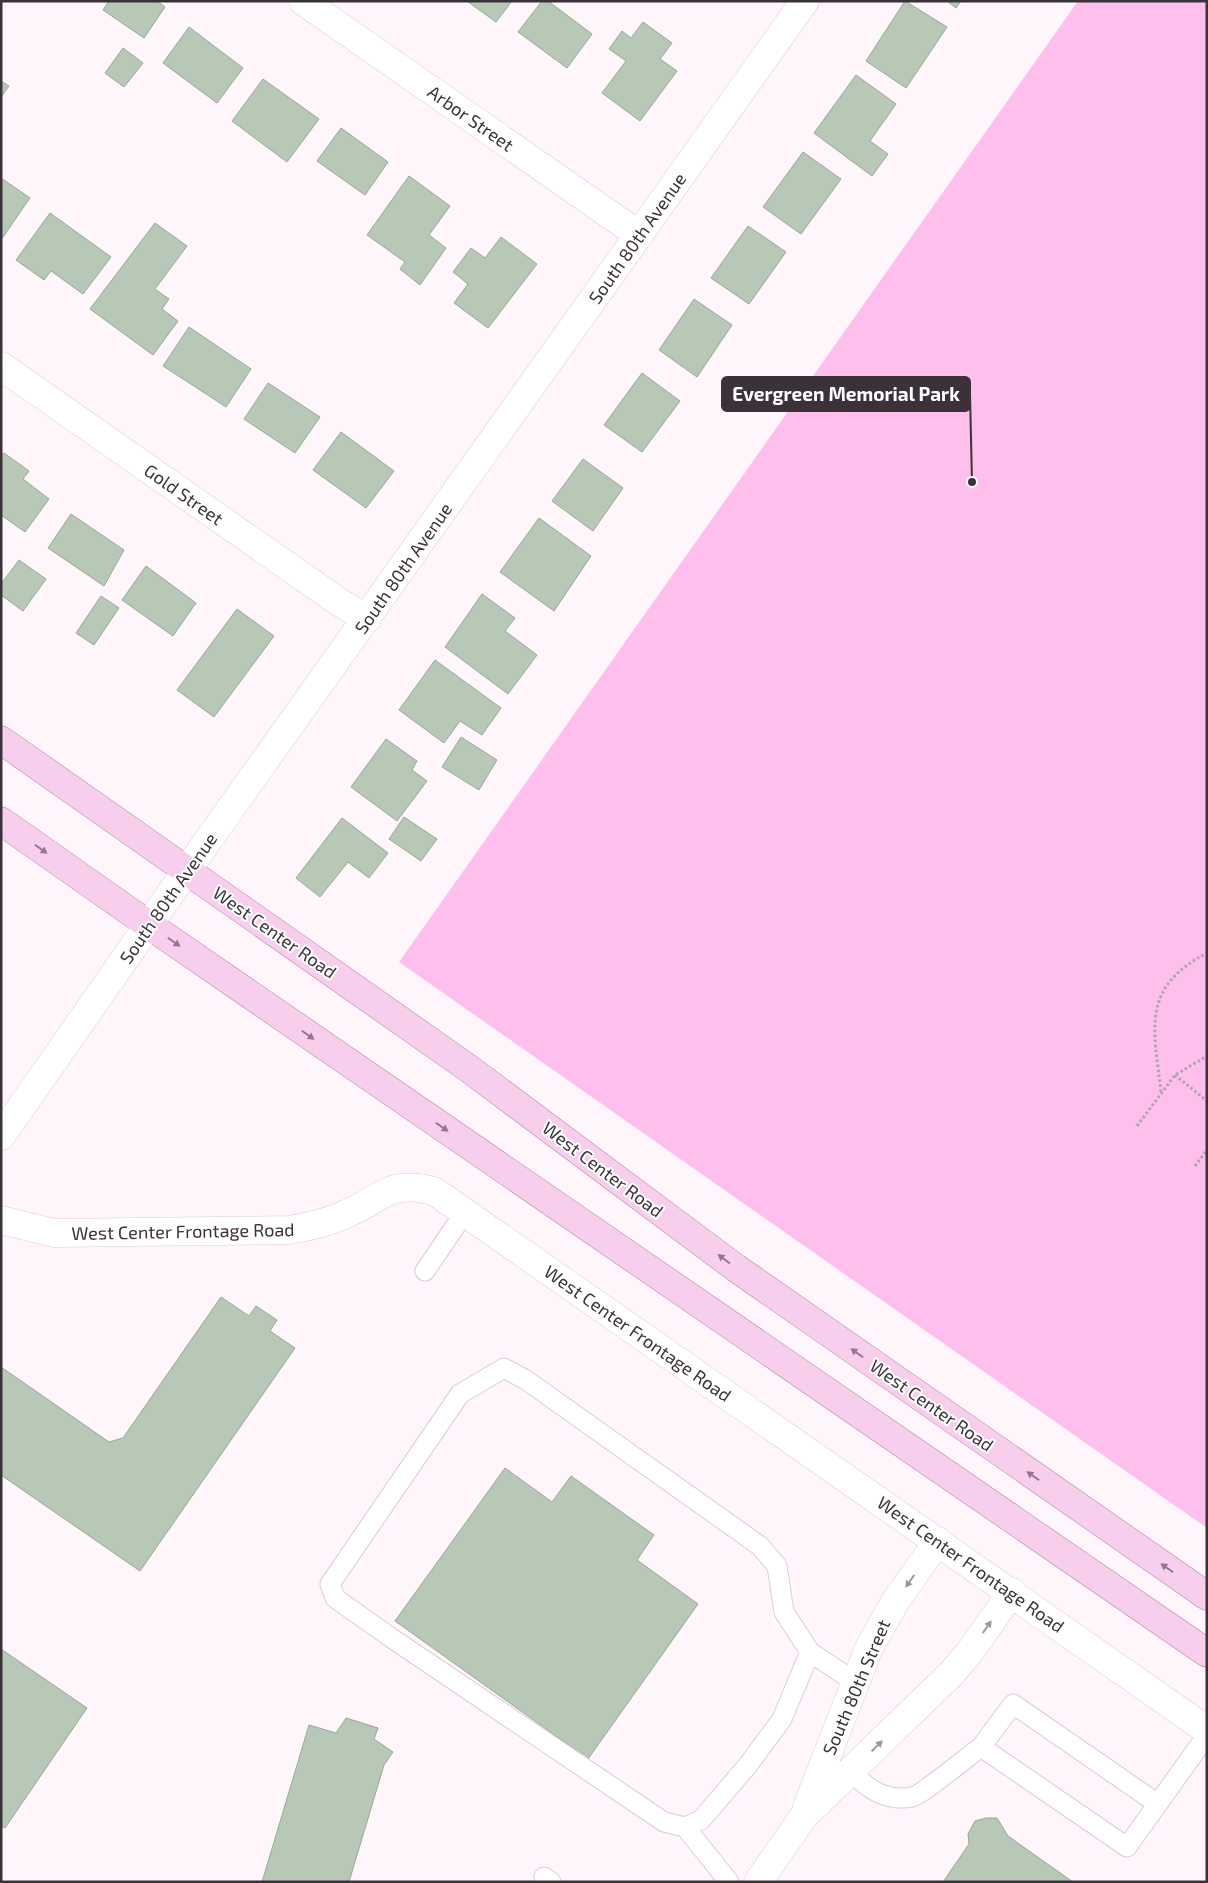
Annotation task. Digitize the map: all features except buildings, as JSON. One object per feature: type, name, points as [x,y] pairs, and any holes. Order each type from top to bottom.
[{"type":"main road","name":"West Center Road","points":[[1,740],[468,1068],[736,1268],[1207,1596]]},
{"type":"main road","points":[[1,821],[149,925],[1207,1653]]},
{"type":"street","name":"Arbor Street","points":[[303,1],[639,235]]},
{"type":"street","name":"South 80th Avenue","points":[[1,1136],[187,870],[805,1]]},
{"type":"street","name":"Gold Street","points":[[1,366],[339,602],[367,619]]},
{"type":"street","name":"West Center Frontage Road","points":[[1,1220],[54,1233],[288,1230],[310,1227],[346,1214],[395,1188],[416,1186],[434,1190],[1207,1730]]},
{"type":"street","name":"South 80th Street","points":[[804,1816],[869,1648],[887,1615],[938,1541]]},
{"type":"street","name":"South 80th Street","points":[[758,1882],[804,1816],[951,1674],[969,1653],[1012,1592]]},
{"type":"lane","points":[[424,1271],[465,1212]]},
{"type":"lane","points":[[810,1652],[782,1719],[748,1765],[701,1820],[685,1827],[664,1822],[390,1637],[335,1598],[330,1584],[460,1394],[504,1368],[526,1380],[760,1546],[777,1566],[784,1612],[810,1652],[856,1682]]},
{"type":"lane","points":[[851,1770],[859,1780],[884,1797],[913,1797],[981,1747],[1013,1704],[1158,1804]]},
{"type":"lane","points":[[981,1747],[1128,1847],[1207,1736]]},
{"type":"lane","points":[[685,1827],[729,1882]]},
{"type":"path","points":[[1161,1092],[1154,1026],[1156,1009],[1161,994],[1174,974],[1207,953]]},
{"type":"path","points":[[1138,1126],[1175,1075],[1207,1056]]},
{"type":"path","points":[[1175,1075],[1207,1101]]},
{"type":"path","points":[[1195,1166],[1207,1150]]},
{"type":"shaded area","points":[[1078,1],[1207,1],[1207,1528],[399,962]]},
{"type":"place","name":"Evergreen Memorial Park","points":[[972,482]]}]
